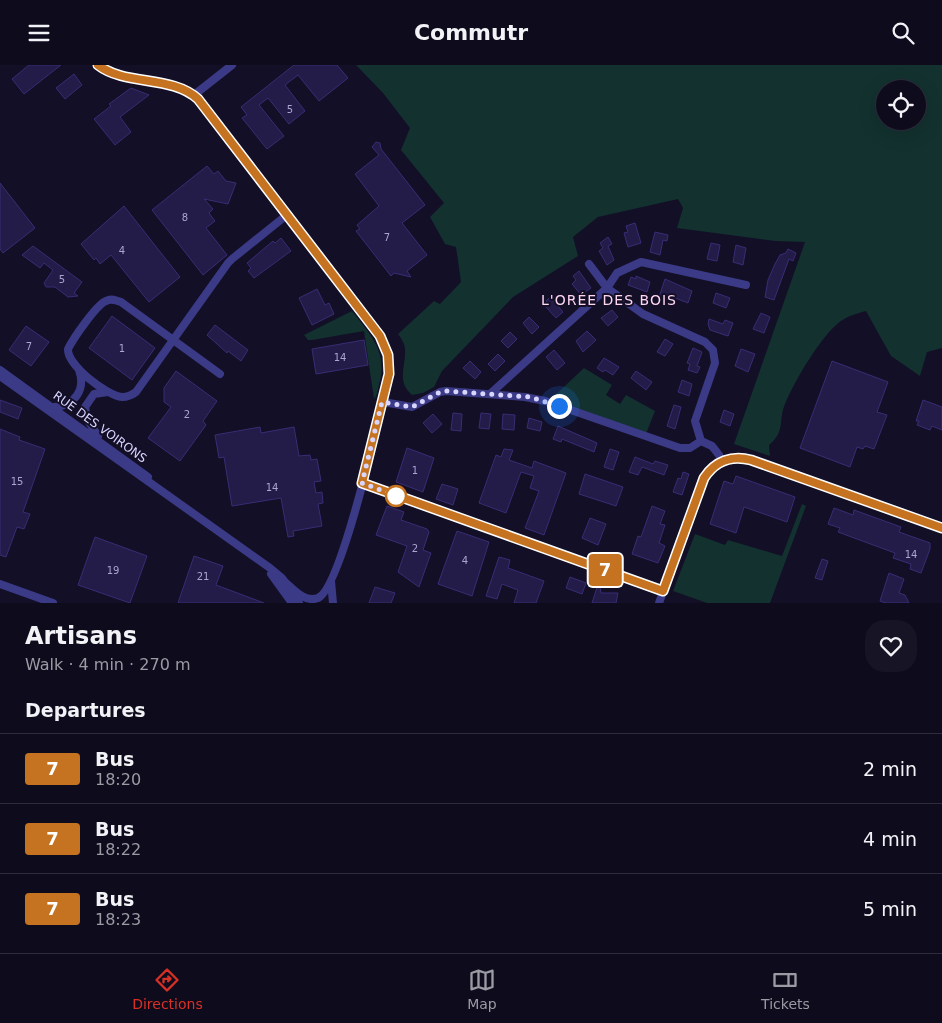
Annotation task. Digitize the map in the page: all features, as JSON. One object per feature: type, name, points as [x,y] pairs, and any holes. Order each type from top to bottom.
[{"type":"street","points":[[98,65],[110,72],[175,87],[194,95],[288,214],[383,340],[389,366],[382,402],[347,541],[323,594],[313,599],[303,597],[285,582]]},
{"type":"street","points":[[194,95],[232,65]]},
{"type":"street","points":[[220,374],[174,340],[121,303],[114,300],[106,301],[99,306],[69,347],[70,359],[79,370],[109,392],[122,397],[134,393],[174,340],[232,259],[288,214]]},
{"type":"street","points":[[490,394],[607,288],[617,273],[641,262],[746,285]]},
{"type":"street","points":[[589,264],[607,288],[643,314],[705,342],[713,350],[715,363],[695,421],[701,441],[712,445],[719,455]]},
{"type":"street","name":"RUE DES VOIRONS","points":[[0,370],[104,443],[183,505]]},
{"type":"street","points":[[54,407],[68,404],[77,395],[81,385],[79,370]]},
{"type":"street","name":"RUE DES VOIRONS","points":[[0,376],[258,560],[285,582],[299,603]]},
{"type":"street","points":[[382,402],[412,407],[443,391],[541,400],[680,449],[690,448],[701,441]]},
{"type":"street","points":[[104,443],[87,419],[85,407],[94,394],[109,392]]},
{"type":"street","points":[[659,603],[704,478],[716,464],[727,459],[751,460],[942,528]]},
{"type":"street","points":[[362,483],[663,591]]},
{"type":"street","name":"RUE DES VOIRONS","points":[[258,560],[292,603]]},
{"type":"street","points":[[332,577],[332,602]]},
{"type":"street","points":[[0,584],[53,603]]},
{"type":"green space","points":[[356,65],[942,65],[942,348],[927,352],[920,376],[891,356],[866,311],[855,314],[836,325],[810,357],[789,394],[783,410],[780,430],[769,445],[770,456],[734,444],[805,242],[775,241],[677,228],[683,208],[678,199],[598,217],[573,237],[578,256],[513,297],[442,371],[434,387],[423,393],[412,395],[404,384],[405,347],[398,334],[434,301],[440,304],[461,282],[456,247],[445,244],[430,217],[444,203],[401,150],[410,128],[383,93]]},
{"type":"green space","points":[[352,311],[371,335],[379,352],[382,370],[374,399],[364,331],[312,340],[308,340],[304,335]]},
{"type":"green space","points":[[584,368],[612,385],[606,395],[620,404],[626,395],[655,411],[646,434],[550,400]]},
{"type":"green space","points":[[802,504],[806,506],[770,603],[707,603],[673,591],[695,534],[725,545],[728,540],[782,556]]},
{"type":"building","points":[[29,65],[61,65],[24,94],[12,79]]},
{"type":"building","points":[[294,65],[337,65],[348,78],[319,101],[298,75],[285,85],[305,111],[289,124],[268,98],[259,105],[284,136],[267,149],[242,118],[247,115],[241,107]]},
{"type":"building","points":[[74,74],[82,85],[65,99],[56,88]]},
{"type":"building","points":[[131,88],[149,95],[120,117],[131,132],[115,145],[94,119],[111,106],[109,104]]},
{"type":"building","points":[[376,142],[380,143],[381,149],[425,205],[402,223],[427,255],[407,271],[411,277],[394,273],[391,276],[356,231],[360,229],[357,225],[379,206],[355,174],[379,155],[372,147]]},
{"type":"building","points":[[207,166],[214,174],[218,171],[226,181],[236,183],[228,204],[204,199],[213,209],[209,213],[215,221],[206,228],[227,255],[203,275],[152,210]]},
{"type":"building","points":[[0,183],[35,228],[3,253],[0,249]]},
{"type":"building","points":[[124,206],[180,277],[149,302],[111,255],[100,264],[96,258],[94,260],[81,244]]},
{"type":"building","points":[[635,223],[641,243],[628,247],[624,233],[628,232],[626,226]]},
{"type":"building","points":[[655,232],[668,235],[667,241],[663,240],[660,255],[650,252]]},
{"type":"building","points":[[608,237],[612,244],[608,246],[614,260],[607,265],[599,251],[603,248],[600,243]]},
{"type":"building","points":[[281,238],[291,251],[254,278],[248,271],[251,268],[247,263],[273,241],[275,243]]},
{"type":"building","points":[[711,243],[720,245],[717,261],[707,259]]},
{"type":"building","points":[[736,245],[746,248],[743,265],[733,262]]},
{"type":"building","points":[[33,246],[82,282],[74,293],[78,296],[68,297],[55,287],[46,287],[44,283],[53,270],[44,263],[40,268],[22,255]]},
{"type":"building","points":[[788,249],[796,253],[793,261],[789,259],[774,300],[765,297],[768,280],[775,264],[780,255],[786,253]]},
{"type":"building","points":[[579,271],[591,288],[581,295],[572,284],[576,280],[573,276]]},
{"type":"building","points":[[636,276],[650,282],[647,292],[628,285],[631,277],[636,279]]},
{"type":"building","points":[[665,279],[692,291],[688,303],[670,296],[669,301],[659,297]]},
{"type":"building","points":[[317,289],[325,305],[329,303],[334,314],[312,325],[299,298]]},
{"type":"building","points":[[716,293],[730,298],[726,308],[713,303]]},
{"type":"building","points":[[550,297],[563,312],[556,318],[546,307],[549,304],[546,301]]},
{"type":"building","points":[[612,310],[618,317],[608,326],[601,318]]},
{"type":"building","points":[[761,313],[770,317],[764,333],[753,329]]},
{"type":"building","points":[[112,316],[155,348],[132,380],[89,348]]},
{"type":"building","points":[[529,317],[539,327],[532,334],[523,323]]},
{"type":"building","points":[[709,319],[723,324],[725,320],[733,323],[728,336],[710,330]]},
{"type":"building","points":[[215,325],[248,350],[241,361],[228,351],[227,353],[207,335]]},
{"type":"building","points":[[26,326],[49,342],[31,366],[9,350]]},
{"type":"building","points":[[587,331],[596,340],[583,352],[576,341]]},
{"type":"building","points":[[510,332],[517,339],[508,348],[501,341]]},
{"type":"building","points":[[665,339],[673,344],[665,356],[657,352]]},
{"type":"building","points":[[364,340],[368,365],[316,374],[312,349]]},
{"type":"building","points":[[693,348],[702,352],[697,366],[700,367],[697,373],[688,370],[690,364],[687,363]]},
{"type":"building","points":[[741,349],[755,354],[748,372],[735,366]]},
{"type":"building","points":[[554,350],[565,363],[557,370],[546,357]]},
{"type":"building","points":[[498,354],[505,361],[495,371],[488,364]]},
{"type":"building","points":[[604,358],[619,367],[613,375],[597,368]]},
{"type":"building","points":[[470,361],[481,372],[475,379],[463,368]]},
{"type":"building","points":[[832,361],[888,382],[877,412],[887,415],[874,449],[865,446],[863,449],[857,447],[850,467],[800,448]]},
{"type":"building","points":[[176,371],[217,401],[203,421],[206,425],[180,461],[148,438],[171,407],[164,402],[164,388]]},
{"type":"building","points":[[636,371],[652,382],[646,390],[631,378]]},
{"type":"building","points":[[682,380],[692,384],[689,396],[678,392]]},
{"type":"building","points":[[0,400],[22,408],[18,419],[0,412]]},
{"type":"building","points":[[923,400],[942,407],[942,430],[932,426],[930,430],[917,425],[919,421],[916,421]]},
{"type":"building","points":[[674,405],[681,407],[675,429],[667,426]]},
{"type":"building","points":[[724,410],[734,414],[730,426],[720,422]]},
{"type":"building","points":[[453,413],[462,414],[461,431],[451,430]]},
{"type":"building","points":[[481,413],[491,414],[489,429],[479,428]]},
{"type":"building","points":[[433,414],[442,424],[432,433],[423,423]]},
{"type":"building","points":[[503,414],[515,415],[514,430],[502,429]]},
{"type":"building","points":[[529,418],[542,422],[540,431],[527,428]]},
{"type":"building","points":[[558,426],[597,443],[594,452],[562,439],[561,442],[553,439]]},
{"type":"building","points":[[260,427],[261,433],[294,427],[299,456],[310,455],[311,460],[317,459],[321,481],[314,482],[316,493],[322,492],[323,503],[318,504],[322,526],[293,531],[294,536],[288,537],[281,498],[232,506],[224,457],[219,458],[215,435]]},
{"type":"building","points":[[0,429],[20,437],[19,440],[45,449],[23,512],[30,514],[24,529],[17,527],[6,557],[0,555]]},
{"type":"building","points":[[407,448],[434,458],[423,492],[396,482]]},
{"type":"building","points":[[504,449],[513,450],[509,460],[532,468],[534,461],[566,473],[544,535],[525,528],[539,491],[530,488],[534,476],[521,472],[506,513],[479,503],[496,455],[501,457]]},
{"type":"building","points":[[610,449],[619,452],[613,470],[604,467]]},
{"type":"building","points":[[635,457],[653,464],[655,461],[668,465],[664,475],[642,467],[638,475],[629,472]]},
{"type":"building","points":[[683,472],[689,474],[682,495],[673,492],[678,478],[681,479]]},
{"type":"building","points":[[585,474],[623,487],[616,506],[579,494]]},
{"type":"building","points":[[736,476],[795,497],[787,522],[744,507],[736,533],[710,524],[724,481],[733,484]]},
{"type":"building","points":[[442,484],[458,489],[453,505],[436,499]]},
{"type":"building","points":[[387,506],[404,512],[401,520],[427,529],[429,532],[423,550],[431,553],[419,587],[398,572],[407,546],[376,535]]},
{"type":"building","points":[[652,506],[665,511],[660,524],[665,525],[659,543],[665,546],[658,563],[632,554],[638,536],[641,537]]},
{"type":"building","points":[[834,508],[853,515],[854,510],[901,527],[899,532],[930,543],[930,549],[921,573],[910,569],[911,564],[893,558],[895,553],[838,532],[840,528],[828,524]]},
{"type":"building","points":[[590,518],[606,524],[598,545],[582,538]]},
{"type":"building","points":[[457,531],[489,542],[472,596],[438,584]]},
{"type":"building","points":[[95,537],[147,556],[130,603],[78,585]]},
{"type":"building","points":[[194,556],[223,566],[216,585],[264,603],[178,603]]},
{"type":"building","points":[[499,557],[510,560],[508,568],[544,581],[536,603],[514,603],[518,590],[502,584],[497,599],[486,596]]},
{"type":"building","points":[[822,559],[828,561],[822,580],[815,578]]},
{"type":"building","points":[[889,573],[904,579],[899,593],[905,595],[909,603],[886,603],[880,601]]},
{"type":"building","points":[[570,577],[586,583],[582,594],[566,588]]},
{"type":"building","points":[[599,581],[601,593],[618,593],[616,603],[592,603]]},
{"type":"building","points":[[375,587],[395,593],[391,603],[369,603]]},
{"type":"bus line","name":"7","points":[[98,65],[110,72],[182,89],[198,99],[380,336],[385,344],[388,355],[389,374],[362,483],[663,591],[704,478],[711,468],[727,459],[745,458],[942,528]]},
{"type":"district","name":"L'ORÉE DES BOIS","points":[[609,300]]},
{"type":"route","points":[[396,496],[362,483],[382,402],[402,407],[412,407],[421,404],[440,392],[446,391],[530,397],[559,406]]}]
